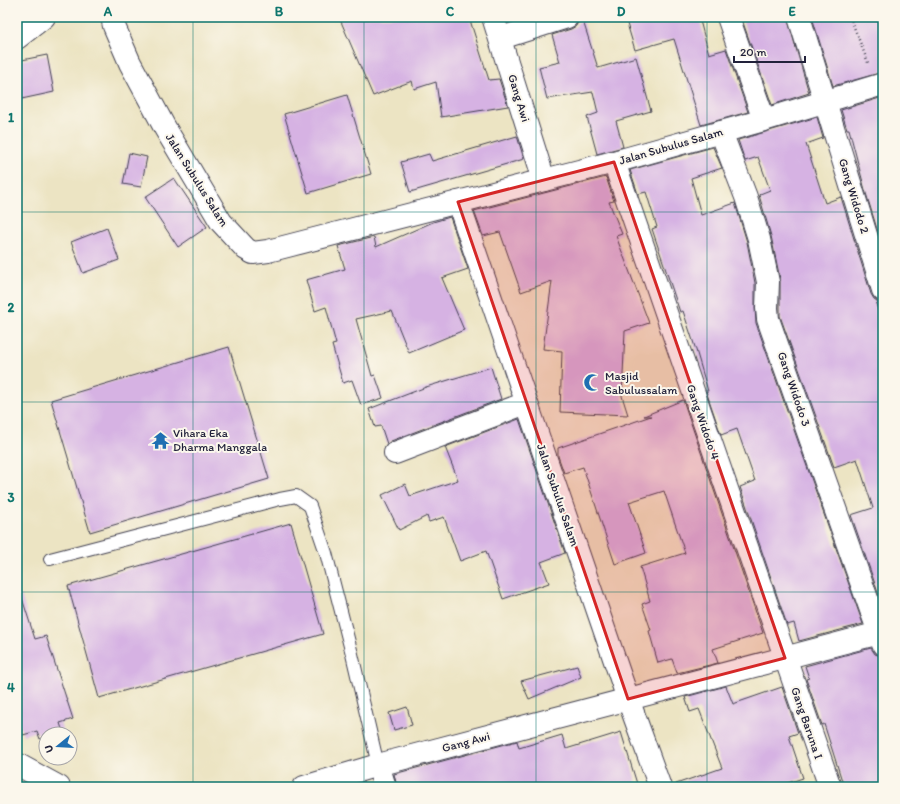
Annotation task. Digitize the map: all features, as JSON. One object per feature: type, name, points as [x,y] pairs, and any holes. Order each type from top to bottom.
[{"type":"street","points":[[17,38],[44,17]]},
{"type":"street","name":"Jalan Subulus Salam","points":[[112,17],[114,26],[130,63],[165,128],[221,222],[239,242],[253,253],[268,251],[614,162],[764,120],[880,85]]},
{"type":"street","name":"Gang Awi","points":[[494,17],[544,180]]},
{"type":"street","points":[[500,38],[567,17]]},
{"type":"street","points":[[728,17],[764,120]]},
{"type":"street","name":"Gang Widodo 2","points":[[799,17],[883,290]]},
{"type":"street","name":"Gang Widodo 3","points":[[721,132],[746,197],[759,239],[768,282],[768,319],[882,636]]},
{"type":"street","name":"Gang Widodo 4","points":[[614,162],[785,658]]},
{"type":"street","name":"Jalan Subulus Salam","points":[[458,202],[628,699],[660,787]]},
{"type":"street","points":[[395,453],[526,403]]},
{"type":"street","name":"Gang Awi","points":[[304,787],[378,765],[628,699],[785,658],[882,636]]},
{"type":"street","name":"Gang Baruna I","points":[[785,658],[830,787]]},
{"type":"street","points":[[17,764],[59,787]]},
{"type":"street","points":[[378,765],[385,787]]},
{"type":"lane","points":[[50,559],[280,499],[296,496],[300,498],[310,506],[326,553],[378,765]]},
{"type":"path","points":[[850,17],[880,85]]},
{"type":"highlighted area","points":[[614,162],[785,658],[628,699],[458,202]]},
{"type":"building","points":[[339,17],[469,17],[489,80],[499,79],[508,106],[441,117],[436,82],[414,89],[412,81],[373,96]]},
{"type":"building","points":[[625,17],[699,17],[709,54],[726,49],[748,112],[701,125],[674,39],[635,50]]},
{"type":"building","points":[[741,17],[787,17],[809,93],[772,105]]},
{"type":"building","points":[[812,17],[883,17],[883,72],[833,86]]},
{"type":"building","points":[[583,21],[598,68],[636,57],[651,111],[616,121],[623,147],[597,154],[587,117],[598,113],[593,92],[547,99],[539,67],[560,62],[552,35],[571,29],[576,26],[578,22]]},
{"type":"building","points":[[47,55],[54,92],[17,100],[17,61]]},
{"type":"building","points":[[347,95],[371,174],[308,193],[284,114]]},
{"type":"building","points":[[883,97],[882,245],[865,190],[849,129],[847,129],[841,110]]},
{"type":"building","points":[[817,117],[823,138],[806,144],[825,203],[841,197],[871,294],[878,303],[876,304],[883,325],[882,604],[851,515],[873,508],[857,459],[834,467],[780,316],[780,279],[771,236],[759,195],[770,190],[758,157],[745,161],[738,140]]},
{"type":"building","points":[[517,136],[524,159],[410,192],[401,162],[429,154],[432,161]]},
{"type":"building","points":[[713,147],[722,168],[691,178],[701,215],[735,203],[747,242],[755,283],[756,323],[863,624],[799,641],[794,623],[787,625],[740,487],[755,481],[737,429],[721,435],[706,391],[708,391],[683,311],[680,312],[652,229],[657,227],[646,192],[638,194],[630,170]]},
{"type":"building","points":[[129,153],[147,157],[141,187],[123,184]]},
{"type":"building","points":[[606,177],[614,201],[609,202],[622,234],[616,236],[649,323],[625,331],[622,396],[628,415],[560,412],[562,351],[543,349],[552,281],[521,292],[500,232],[483,236],[474,211]]},
{"type":"building","points":[[174,178],[207,227],[178,247],[145,197]]},
{"type":"building","points":[[450,217],[468,269],[442,278],[464,330],[409,353],[392,311],[356,319],[372,376],[375,375],[383,398],[361,405],[352,380],[343,383],[332,345],[336,344],[326,307],[315,311],[306,280],[345,269],[338,246],[374,237],[376,247],[433,222]]},
{"type":"building","points":[[107,228],[119,260],[83,273],[71,242]]},
{"type":"building","name":"Vihara Eka Dharma Manggala","points":[[229,347],[269,479],[90,532],[51,400]]},
{"type":"building","points":[[491,367],[501,399],[391,441],[387,444],[381,426],[375,427],[369,409],[426,387]]},
{"type":"building","points":[[683,400],[763,633],[713,649],[718,663],[677,673],[672,659],[658,663],[649,631],[651,630],[642,604],[650,601],[640,567],[685,553],[664,491],[629,502],[646,553],[615,564],[583,467],[564,473],[558,456],[558,448],[651,416],[644,416]]},
{"type":"building","points":[[519,419],[565,553],[541,562],[549,583],[503,599],[486,551],[460,561],[444,517],[429,522],[427,516],[399,530],[382,495],[405,484],[410,496],[458,480],[445,447]]},
{"type":"building","points":[[291,523],[323,634],[99,698],[68,586]]},
{"type":"building","points":[[21,595],[35,639],[46,636],[73,719],[60,723],[61,726],[38,726],[38,734],[37,731],[23,735],[17,718],[17,596]]},
{"type":"building","points":[[871,648],[875,654],[883,657],[883,787],[844,787],[824,724],[822,725],[806,679],[809,678],[805,666]]},
{"type":"building","points":[[577,666],[581,677],[529,699],[521,681]]},
{"type":"building","points":[[726,686],[733,704],[782,687],[798,733],[789,736],[803,778],[775,787],[676,787],[676,784],[722,768],[699,709],[690,712],[685,697]]},
{"type":"building","points":[[407,707],[412,725],[394,730],[389,713]]},
{"type":"building","points":[[621,732],[638,787],[397,787],[394,774],[517,741],[519,748],[562,735],[566,749]]},
{"type":"place","name":"Masjid Sabulussalam","points":[[592,383]]},
{"type":"place","name":"Vihara Eka Dharma Manggala","points":[[160,440]]}]
